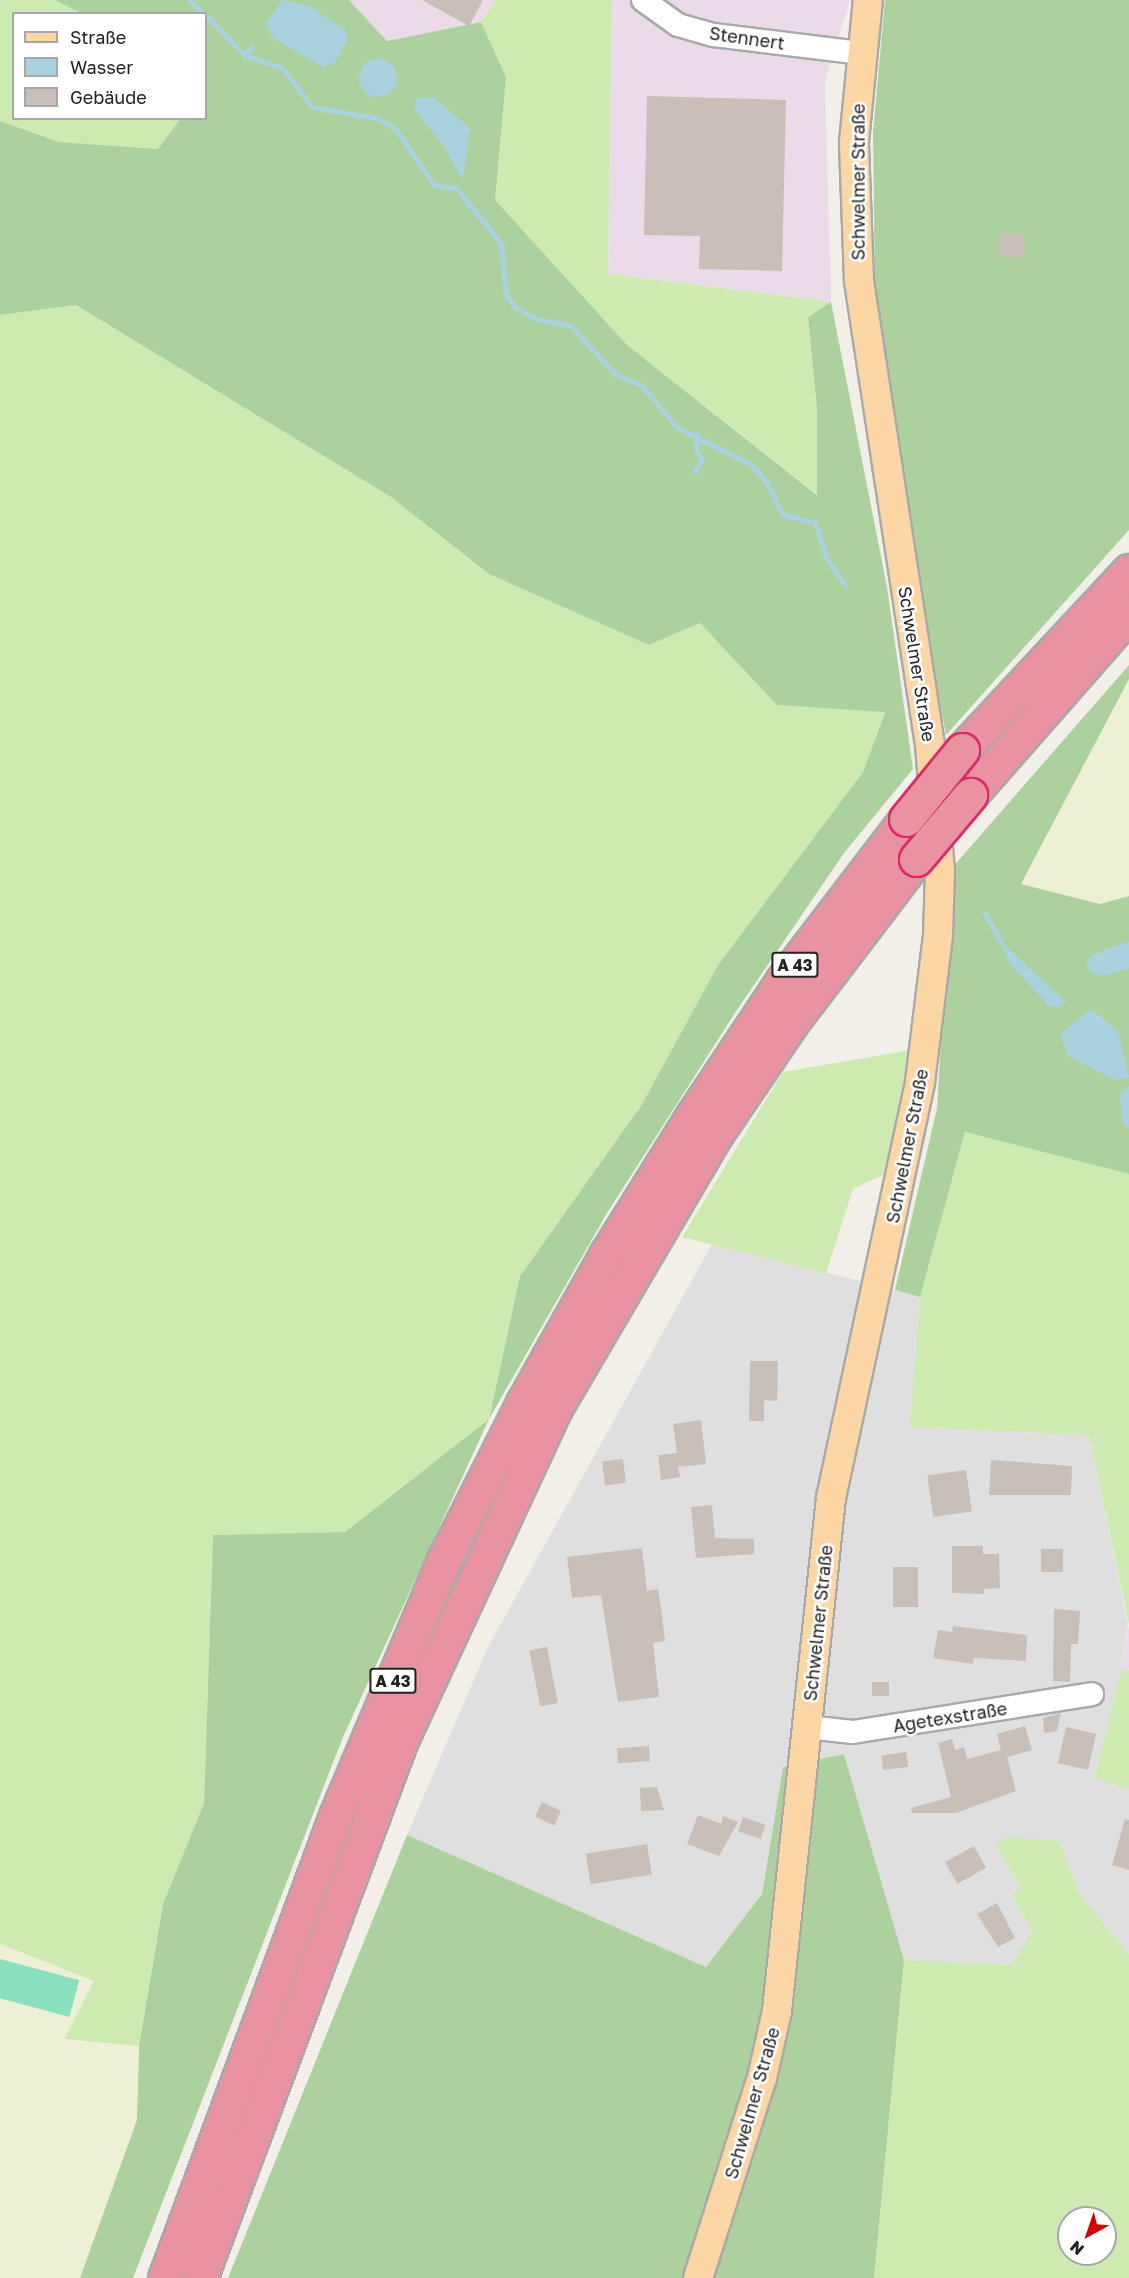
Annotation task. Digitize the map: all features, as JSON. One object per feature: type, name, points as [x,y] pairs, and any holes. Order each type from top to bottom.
[{"type":"highway","name":"A 43","points":[[165,2278],[335,1818],[445,1558],[518,1413],[606,1255],[692,1117],[783,980],[906,819],[962,750],[1129,571]]},
{"type":"highway","name":"A 43","points":[[200,2278],[401,1740],[554,1410],[716,1134],[789,1026],[916,859],[1129,614]]},
{"type":"main road","name":"Schwelmer Straße","points":[[698,2278],[759,2088],[777,2011],[831,1498],[920,1082],[939,893],[930,745],[859,280],[854,142],[860,53],[868,0]]},
{"type":"street","name":"Stennert","points":[[643,0],[678,25],[714,35],[860,53]]},
{"type":"street","name":"Agetexstraße","points":[[807,1727],[853,1732],[1092,1694]]},
{"type":"shaded area","points":[[349,0],[496,0],[481,22],[387,41]]},
{"type":"shaded area","points":[[612,0],[850,0],[825,81],[831,302],[608,274]]},
{"type":"shaded area","points":[[712,1244],[920,1296],[911,1427],[1089,1435],[1128,1624],[1122,1670],[1094,1777],[1129,1789],[1129,1955],[1080,1895],[1059,1841],[996,1846],[1021,1890],[1012,1896],[1032,1931],[1012,1966],[904,1960],[844,1754],[783,1767],[762,1894],[706,1967],[407,1835],[488,1647]]},
{"type":"shaded area","points":[[1129,1625],[1129,1671],[1122,1669]]},
{"type":"green space","points":[[0,0],[55,0],[78,12],[12,12],[12,120],[179,120],[158,149],[59,142],[0,121]]},
{"type":"green space","points":[[55,0],[349,0],[387,41],[481,22],[506,77],[495,200],[627,345],[817,495],[817,409],[808,317],[831,302],[887,587],[913,769],[844,853],[735,1013],[607,1213],[489,1419],[520,1276],[641,1106],[718,965],[863,772],[885,712],[777,705],[700,623],[649,645],[489,574],[391,497],[76,305],[0,315],[0,121],[59,142],[158,149],[179,120],[207,120],[207,12],[78,12]]},
{"type":"green space","points":[[496,0],[612,0],[608,274],[831,302],[808,317],[817,409],[818,495],[627,345],[494,200],[506,77],[481,22]]},
{"type":"green space","points":[[885,0],[1129,0],[1129,530],[946,735],[908,529],[875,296],[873,132]]},
{"type":"green space","points":[[76,305],[391,497],[489,574],[649,645],[700,623],[777,705],[885,711],[863,772],[718,965],[641,1106],[520,1276],[489,1419],[345,1532],[213,1535],[204,1803],[163,1904],[139,2046],[64,2039],[94,1981],[0,1944],[0,315]]},
{"type":"green space","points":[[1129,665],[1129,679],[1021,884],[1100,904],[1129,896],[1129,1174],[965,1132],[920,1297],[895,1290],[937,1108],[951,869]]},
{"type":"green space","points":[[1129,679],[1129,896],[1100,904],[1021,885]]},
{"type":"green space","points":[[911,1050],[885,1174],[853,1189],[826,1273],[682,1237],[783,1072]]},
{"type":"green space","points":[[965,1132],[1129,1174],[1129,1625],[1089,1435],[910,1427],[920,1296]]},
{"type":"green space","points":[[489,1419],[343,1737],[133,2278],[80,2278],[137,2120],[139,2046],[163,1904],[204,1803],[213,1535],[345,1532]]},
{"type":"green space","points":[[1122,1669],[1129,1671],[1129,1789],[1094,1778]]},
{"type":"green space","points":[[844,1754],[904,1960],[874,2278],[228,2278],[407,1835],[706,1967],[762,1894],[783,1767]]},
{"type":"green space","points":[[1005,1837],[1059,1841],[1080,1895],[1129,1955],[1129,2278],[874,2278],[904,1960],[1012,1965],[1032,1931],[1012,1896],[1021,1889],[996,1846]]},
{"type":"green space","points":[[0,1944],[94,1981],[63,2040],[137,2045],[137,2120],[80,2278],[0,2278]]},
{"type":"green space","points":[[0,1959],[79,1980],[69,2017],[0,1998]]},
{"type":"water","points":[[282,0],[309,6],[345,30],[348,39],[334,64],[323,67],[272,37],[266,24]]},
{"type":"water","points":[[378,59],[391,65],[397,78],[391,91],[378,97],[365,91],[359,78],[365,65]]},
{"type":"water","points":[[416,97],[433,97],[470,128],[463,181],[445,148],[414,109]]},
{"type":"water","points":[[1129,941],[1129,968],[1103,976],[1090,972],[1086,961],[1094,954]]},
{"type":"water","points":[[1001,942],[1065,1001],[1061,1006],[1050,1007],[1009,963]]},
{"type":"water","points":[[1091,1009],[1118,1031],[1129,1077],[1115,1080],[1068,1056],[1061,1034]]},
{"type":"water","points":[[1129,1086],[1129,1128],[1122,1122],[1120,1094]]},
{"type":"building","points":[[422,0],[483,0],[469,26]]},
{"type":"building","points":[[647,96],[786,100],[782,271],[699,269],[700,236],[644,235]]},
{"type":"building","points":[[999,233],[1024,233],[1024,257],[999,257]]},
{"type":"building","points":[[750,1361],[778,1361],[777,1401],[764,1400],[764,1421],[749,1421]]},
{"type":"building","points":[[701,1420],[706,1464],[678,1467],[680,1477],[661,1480],[658,1455],[677,1453],[673,1424]]},
{"type":"building","points":[[623,1459],[626,1483],[605,1485],[602,1462]]},
{"type":"building","points":[[991,1460],[1072,1466],[1071,1495],[989,1495]]},
{"type":"building","points":[[966,1470],[972,1512],[933,1517],[927,1475]]},
{"type":"building","points":[[712,1505],[715,1538],[754,1539],[754,1554],[696,1558],[691,1507]]},
{"type":"building","points":[[952,1546],[983,1546],[983,1554],[999,1554],[1000,1588],[984,1589],[984,1594],[952,1593]]},
{"type":"building","points":[[642,1548],[647,1591],[658,1589],[665,1641],[653,1643],[659,1697],[618,1702],[601,1595],[572,1598],[567,1557]]},
{"type":"building","points":[[1041,1549],[1063,1549],[1063,1572],[1041,1572]]},
{"type":"building","points":[[893,1567],[918,1567],[918,1607],[893,1607]]},
{"type":"building","points":[[1054,1609],[1080,1611],[1078,1644],[1071,1644],[1070,1682],[1053,1681]]},
{"type":"building","points":[[953,1626],[1027,1635],[1026,1661],[974,1658],[973,1664],[933,1658],[938,1630],[952,1632]]},
{"type":"building","points":[[547,1647],[558,1703],[540,1706],[529,1650]]},
{"type":"building","points":[[872,1682],[889,1682],[889,1696],[872,1696]]},
{"type":"building","points":[[1061,1713],[1057,1731],[1044,1733],[1043,1718]]},
{"type":"building","points":[[1025,1726],[1032,1750],[1007,1757],[1016,1791],[956,1813],[912,1813],[911,1808],[951,1797],[938,1743],[952,1739],[955,1750],[964,1747],[967,1759],[1001,1750],[997,1734]]},
{"type":"building","points":[[1066,1727],[1096,1734],[1088,1770],[1058,1763]]},
{"type":"building","points":[[649,1746],[650,1761],[618,1763],[617,1748]]},
{"type":"building","points":[[906,1752],[908,1767],[883,1770],[881,1755]]},
{"type":"building","points":[[657,1787],[664,1810],[641,1811],[640,1788]]},
{"type":"building","points":[[542,1802],[561,1811],[554,1825],[535,1817]]},
{"type":"building","points":[[698,1815],[721,1824],[723,1816],[738,1822],[719,1856],[687,1844]]},
{"type":"building","points":[[743,1817],[766,1825],[761,1839],[738,1831]]},
{"type":"building","points":[[1125,1819],[1129,1820],[1129,1870],[1112,1865]]},
{"type":"building","points":[[647,1844],[652,1875],[591,1884],[586,1854]]},
{"type":"building","points":[[974,1846],[986,1868],[957,1884],[945,1862]]},
{"type":"building","points":[[997,1903],[1015,1938],[998,1947],[977,1914]]},
{"type":"waterway","points":[[189,0],[202,12]]},
{"type":"waterway","points":[[207,16],[244,55],[282,68],[312,107],[376,118],[395,128],[434,185],[456,188],[501,243],[506,294],[514,306],[533,318],[571,326],[615,374],[641,385],[678,428],[750,464],[767,483],[782,514],[815,523],[827,559],[846,586]]},
{"type":"waterway","points":[[244,55],[252,47]]},
{"type":"waterway","points":[[695,471],[702,459],[696,450],[697,433]]},
{"type":"waterway","points":[[985,914],[1001,942]]}]
